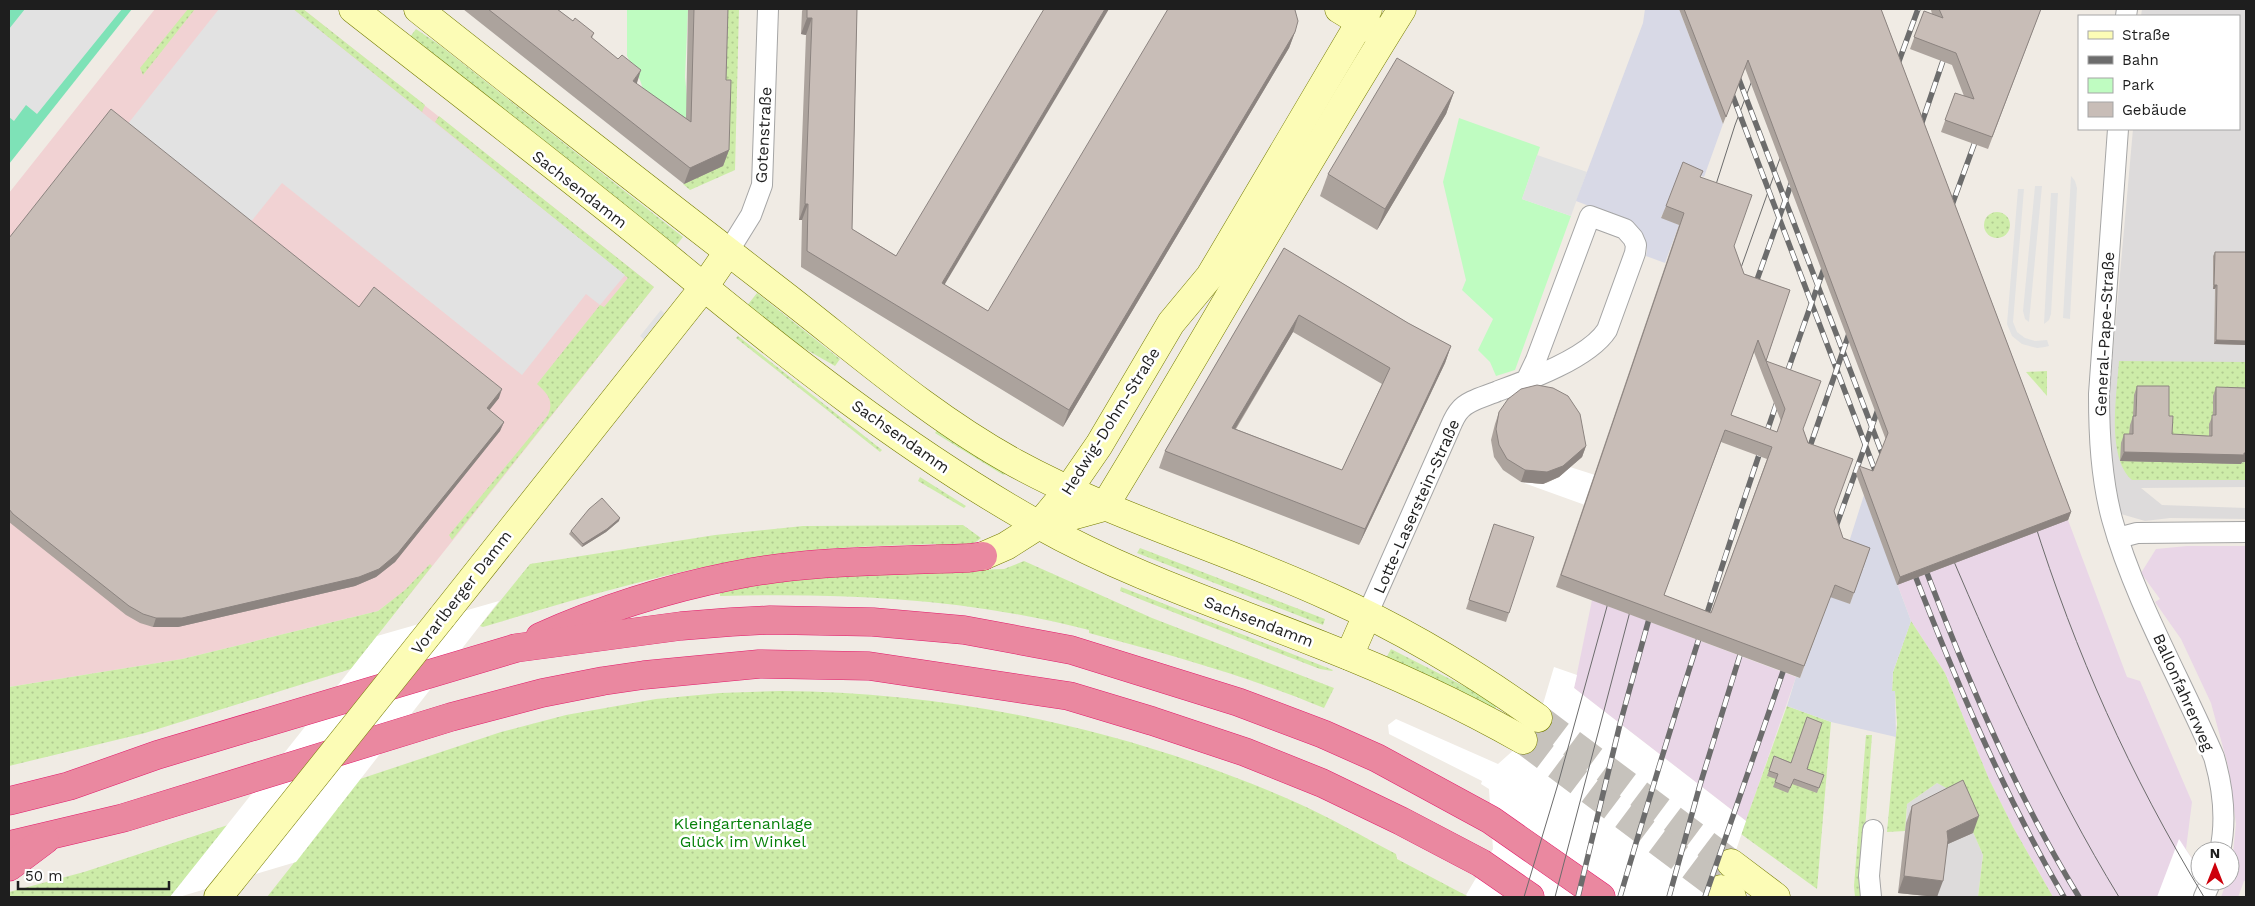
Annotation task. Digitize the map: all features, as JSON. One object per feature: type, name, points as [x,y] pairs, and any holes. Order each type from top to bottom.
[{"type":"highway","points":[[9,801],[69,786],[157,756],[516,648],[583,618],[731,576],[806,566],[982,556]]},
{"type":"highway","points":[[516,648],[681,626],[770,620],[873,622],[964,630],[1071,650],[1238,702],[1323,734],[1377,758],[1491,820],[1601,897]]},
{"type":"highway","points":[[9,845],[122,818],[451,716],[542,693],[635,676],[759,664],[869,666],[1069,696],[1152,720],[1236,749],[1322,783],[1401,821],[1481,863],[1530,897]]},
{"type":"highway","points":[[9,867],[29,854],[50,835]]},
{"type":"main road","name":"Sachsendamm","points":[[353,9],[813,374],[904,440],[1039,525],[1129,570],[1349,656],[1451,701],[1523,740]]},
{"type":"main road","points":[[418,9],[728,252],[961,430],[1016,463],[1104,507],[1321,593],[1404,632],[1462,666],[1538,718]]},
{"type":"main road","points":[[1104,507],[1402,9]]},
{"type":"main road","points":[[1355,13],[1385,37]]},
{"type":"main road","name":"Hedwig-Dohm-Straße","points":[[1039,525],[1068,490],[1099,445],[1171,323],[1210,276],[1355,13]]},
{"type":"main road","name":"Vorarlberger Damm","points":[[224,889],[704,287],[728,252]]},
{"type":"main road","name":"Hedwig-Dohm-Straße","points":[[1039,525],[1104,507]]},
{"type":"main road","points":[[982,556],[1006,546],[1039,525]]},
{"type":"main road","points":[[1349,656],[1367,615]]},
{"type":"main road","points":[[1731,863],[1776,897]]},
{"type":"street","name":"Gotenstraße","points":[[728,252],[751,215],[762,185],[768,9]]},
{"type":"street","name":"General-Pape-Straße","points":[[2118,130],[2101,349],[2099,415],[2104,478],[2118,538]]},
{"type":"street","name":"Lotte-Laserstein-Straße","points":[[1367,615],[1460,409],[1471,402],[1548,373],[1600,340],[1607,330],[1635,253],[1633,238],[1625,230],[1590,216],[1526,381]]},
{"type":"street","points":[[2118,538],[2137,534],[2246,532]]},
{"type":"street","name":"Ballonfahrerweg","points":[[2118,538],[2142,600],[2214,757],[2224,811],[2221,841]]},
{"type":"street","points":[[1871,897],[1869,876],[1873,830]]},
{"type":"shaded area","points":[[25,9],[122,9],[37,114],[26,105],[14,121],[9,117],[9,29]]},
{"type":"shaded area","points":[[155,9],[303,9],[654,287],[407,598],[395,598],[378,611],[182,659],[9,687],[9,193]]},
{"type":"shaded area","points":[[219,9],[293,9],[625,275],[600,305],[586,294],[522,375],[282,183],[246,228],[123,130]]},
{"type":"shaded area","points":[[1645,9],[1679,9],[1723,124],[1704,177],[1688,170],[1661,217],[1679,225],[1665,263],[1646,256],[1647,250],[1644,236],[1634,223],[1576,201],[1643,23]]},
{"type":"shaded area","points":[[2142,9],[2246,9],[2246,256],[2213,289],[2215,289],[2214,344],[2246,345],[2246,487],[2141,488],[2162,505],[2246,508],[2246,519],[2170,518],[2145,521],[2121,514],[2109,441],[2109,397],[2133,130],[2240,130],[2240,15],[2141,15]]},
{"type":"shaded area","points":[[1537,155],[1587,172],[1571,216],[1522,199]]},
{"type":"shaded area","points":[[2071,176],[2077,188],[2070,319],[2063,318]]},
{"type":"shaded area","points":[[2035,186],[2042,186],[2029,322],[2025,319],[2023,311]]},
{"type":"shaded area","points":[[2018,189],[2024,189],[2013,322],[2017,332],[2025,338],[2035,341],[2047,340],[2049,346],[2045,347],[2037,348],[2022,344],[2012,336],[2007,324]]},
{"type":"shaded area","points":[[2051,193],[2058,193],[2051,314],[2049,320],[2044,324]]},
{"type":"shaded area","points":[[661,310],[665,314],[645,340],[640,336]]},
{"type":"shaded area","points":[[1864,495],[1911,621],[1893,672],[1892,691],[1895,691],[1896,737],[1831,722],[1787,706],[1796,677],[1800,678],[1831,596],[1850,604],[1862,569],[1865,569],[1843,561]]},
{"type":"shaded area","points":[[1873,518],[2068,520],[2127,677],[2140,681],[2192,802],[2186,849],[2190,855],[2190,891],[2211,891],[2217,897],[2053,897],[2013,827],[1989,779],[1945,673],[1911,621]]},
{"type":"shaded area","points":[[2187,546],[2246,546],[2246,881],[2244,881],[2238,897],[2221,897],[2223,891],[2240,891],[2240,841],[2234,841],[2236,824],[2228,766],[2211,703],[2181,639],[2155,602],[2160,599],[2141,573],[2156,549]]},
{"type":"shaded area","points":[[1592,600],[1796,677],[1746,821],[1574,688]]},
{"type":"shaded area","points":[[1937,783],[1956,792],[1983,855],[1978,897],[1935,897],[1898,893],[1907,804]]},
{"type":"green space","points":[[9,9],[132,9],[9,164]]},
{"type":"green space","points":[[188,9],[195,9],[143,75],[140,68]]},
{"type":"green space","points":[[293,9],[303,9],[425,105],[422,112]]},
{"type":"green space","points":[[627,9],[688,9],[685,77],[690,126],[652,115],[640,80],[627,56]]},
{"type":"green space","points":[[723,9],[739,9],[735,170],[690,190],[683,184],[690,178],[692,180],[714,169]]},
{"type":"green space","points":[[416,29],[438,44],[683,237],[675,247],[410,37]]},
{"type":"green space","points":[[439,116],[654,287],[452,540],[449,535],[548,415],[550,410],[549,398],[537,384],[600,305],[604,307],[628,278],[435,122]]},
{"type":"green space","points":[[1459,118],[1540,147],[1522,199],[1571,216],[1515,370],[1496,376],[1490,362],[1478,350],[1493,319],[1462,290],[1466,280],[1443,182]]},
{"type":"green space","points":[[1997,212],[2006,216],[2010,225],[2006,234],[1997,238],[1988,234],[1984,225],[1988,216]]},
{"type":"green space","points":[[757,293],[840,359],[835,366],[779,334],[746,307]]},
{"type":"green space","points":[[738,336],[882,450],[880,452],[736,338]]},
{"type":"green space","points":[[2119,361],[2246,362],[2246,397],[2227,462],[2228,464],[2246,462],[2246,480],[2132,480],[2124,470],[2116,441],[2115,407]]},
{"type":"green space","points":[[2047,371],[2047,396],[2026,372]]},
{"type":"green space","points":[[938,429],[1010,469],[1004,475],[1000,473],[935,433]]},
{"type":"green space","points":[[920,477],[966,506],[964,508],[918,481]]},
{"type":"green space","points":[[963,525],[981,538],[971,544],[960,546],[936,546],[936,544],[802,551],[723,563],[653,579],[483,627],[480,626],[530,564],[715,535],[803,526]]},
{"type":"green space","points":[[1140,548],[1325,619],[1323,625],[1137,553]]},
{"type":"green space","points":[[1024,561],[1152,618],[1334,688],[1324,708],[1238,676],[1089,633],[1089,630],[1043,619],[951,604],[860,597],[720,596],[720,593],[790,581],[861,574],[1004,569]]},
{"type":"green space","points":[[430,564],[432,566],[351,669],[145,733],[9,766],[9,687],[182,659],[378,611],[405,590]]},
{"type":"green space","points":[[1121,587],[1333,670],[1320,669],[1147,602],[1120,591]]},
{"type":"green space","points":[[1911,621],[1945,673],[1989,779],[2013,827],[2053,897],[1978,897],[1983,855],[1956,793],[1937,783],[1907,804],[1905,831],[1887,832],[1897,724],[1895,691],[1892,691],[1893,672]]},
{"type":"green space","points":[[1391,649],[1499,704],[1494,709],[1385,660]]},
{"type":"green space","name":"Kleingartenanlage Glück im Winkel","points":[[781,691],[847,693],[979,708],[1044,720],[1172,755],[1234,777],[1308,808],[1396,854],[1397,859],[1469,897],[267,897],[360,779],[501,732],[566,715],[656,699],[720,693]]},
{"type":"green space","points":[[1787,706],[1831,722],[1817,889],[1741,834]]},
{"type":"green space","points":[[1866,735],[1872,735],[1860,897],[1855,897],[1854,886]]},
{"type":"green space","points":[[228,825],[170,897],[9,897],[9,892],[84,872]]},
{"type":"pier","points":[[1570,467],[1595,475],[1585,505],[1521,482],[1547,483],[1559,477]]},
{"type":"pier","points":[[499,601],[296,862],[179,897],[170,897],[377,636]]},
{"type":"pier","points":[[1554,667],[1577,675],[1574,688],[1746,821],[1720,897],[1469,897],[1466,895],[1493,849],[1489,789],[1481,784],[1482,781],[1389,734],[1388,725],[1396,719],[1498,764],[1535,731]]},
{"type":"pier","points":[[2179,839],[2190,856],[2190,891],[2213,891],[2217,897],[2157,897]]},
{"type":"building","points":[[488,9],[557,9],[573,21],[575,18],[594,33],[591,37],[618,59],[622,55],[641,70],[633,81],[691,122],[694,9],[728,9],[726,80],[731,80],[729,150],[690,168]]},
{"type":"building","points":[[807,9],[857,9],[852,229],[896,256],[1044,9],[1105,9],[942,283],[988,311],[1168,9],[1294,9],[1298,21],[1295,32],[1069,410],[807,251],[808,204],[805,204],[812,18],[807,18]]},
{"type":"building","points":[[1684,9],[1881,9],[2071,512],[1900,577],[1859,466],[1873,471],[1888,433],[1748,60],[1726,117]]},
{"type":"building","points":[[1939,9],[2041,9],[1992,137],[1945,120],[1955,93],[1974,99],[1956,53],[1914,37],[1924,11],[1943,18]]},
{"type":"building","points":[[1397,58],[1454,92],[1385,209],[1328,174]]},
{"type":"building","points":[[111,109],[359,307],[374,287],[502,389],[487,408],[504,422],[398,553],[379,569],[359,577],[182,618],[156,618],[143,614],[129,606],[9,509],[9,238]]},
{"type":"building","points":[[1683,162],[1703,171],[1700,177],[1752,195],[1734,246],[1744,274],[1790,290],[1766,361],[1821,381],[1803,429],[1808,443],[1853,459],[1834,511],[1843,538],[1870,548],[1854,593],[1835,585],[1804,666],[1561,575],[1684,213],[1666,206]],"holes":[[[1758,340],[1785,409],[1777,432],[1731,415]],[[1725,430],[1772,447],[1711,613],[1664,595]]]},
{"type":"building","points":[[1284,248],[1408,323],[1451,346],[1365,529],[1165,451]],"holes":[[[1299,315],[1390,368],[1342,470],[1232,428]]]},
{"type":"building","points":[[2215,252],[2246,252],[2246,341],[2216,340],[2217,285],[2214,285]]},
{"type":"building","points":[[1537,385],[1553,388],[1568,396],[1580,414],[1586,446],[1563,466],[1547,472],[1525,470],[1507,459],[1499,445],[1496,429],[1499,412],[1508,399],[1521,389]]},
{"type":"building","points":[[2137,386],[2169,386],[2169,416],[2173,416],[2172,434],[2207,436],[2212,436],[2212,415],[2216,415],[2216,387],[2246,388],[2246,453],[2244,455],[2124,452],[2124,434],[2133,434]]},
{"type":"building","points":[[602,498],[620,518],[607,529],[583,544],[571,531],[589,509]]},
{"type":"building","points":[[1494,524],[1534,537],[1509,613],[1469,600]]},
{"type":"building","points":[[1807,717],[1822,723],[1807,769],[1824,775],[1819,788],[1794,779],[1790,788],[1775,782],[1778,774],[1769,771],[1774,756],[1791,763]]},
{"type":"building","points":[[1963,780],[1979,816],[1947,831],[1948,840],[1943,881],[1904,876],[1912,806]]},
{"type":"tunnel","points":[[1538,718],[1731,863]]},
{"type":"tunnel","points":[[1523,740],[1721,889]]},
{"type":"tram line","points":[[1712,197],[1735,125],[1756,70]]},
{"type":"tram line","points":[[1737,279],[1784,147]]},
{"type":"tram line","points":[[2033,518],[2067,618],[2106,712],[2152,805],[2204,897]]},
{"type":"tram line","points":[[1949,550],[2007,683],[2049,770],[2094,855],[2119,897]]},
{"type":"tram line","points":[[1524,897],[1558,784],[1611,592]]},
{"type":"tram line","points":[[1555,897],[1633,600]]},
{"type":"railway","points":[[1895,72],[1918,9]]},
{"type":"railway","points":[[1918,134],[1947,49]]},
{"type":"railway","points":[[1735,69],[1886,464]]},
{"type":"railway","points":[[1729,86],[1879,481]]},
{"type":"railway","points":[[1948,216],[1979,131]]},
{"type":"railway","points":[[1753,291],[1795,173]]},
{"type":"railway","points":[[1620,897],[1719,577],[1771,418],[1827,260]]},
{"type":"railway","points":[[1806,458],[1852,325]]},
{"type":"railway","points":[[1833,535],[1881,401]]},
{"type":"railway","points":[[1922,560],[1974,690],[2012,774],[2055,857],[2079,897]]},
{"type":"railway","points":[[1911,565],[1981,734],[2020,816],[2064,897]]},
{"type":"railway","points":[[1578,897],[1620,724],[1652,608]]},
{"type":"railway","points":[[1669,897],[1700,785],[1744,642]]},
{"type":"railway","points":[[1705,897],[1787,660]]}]
